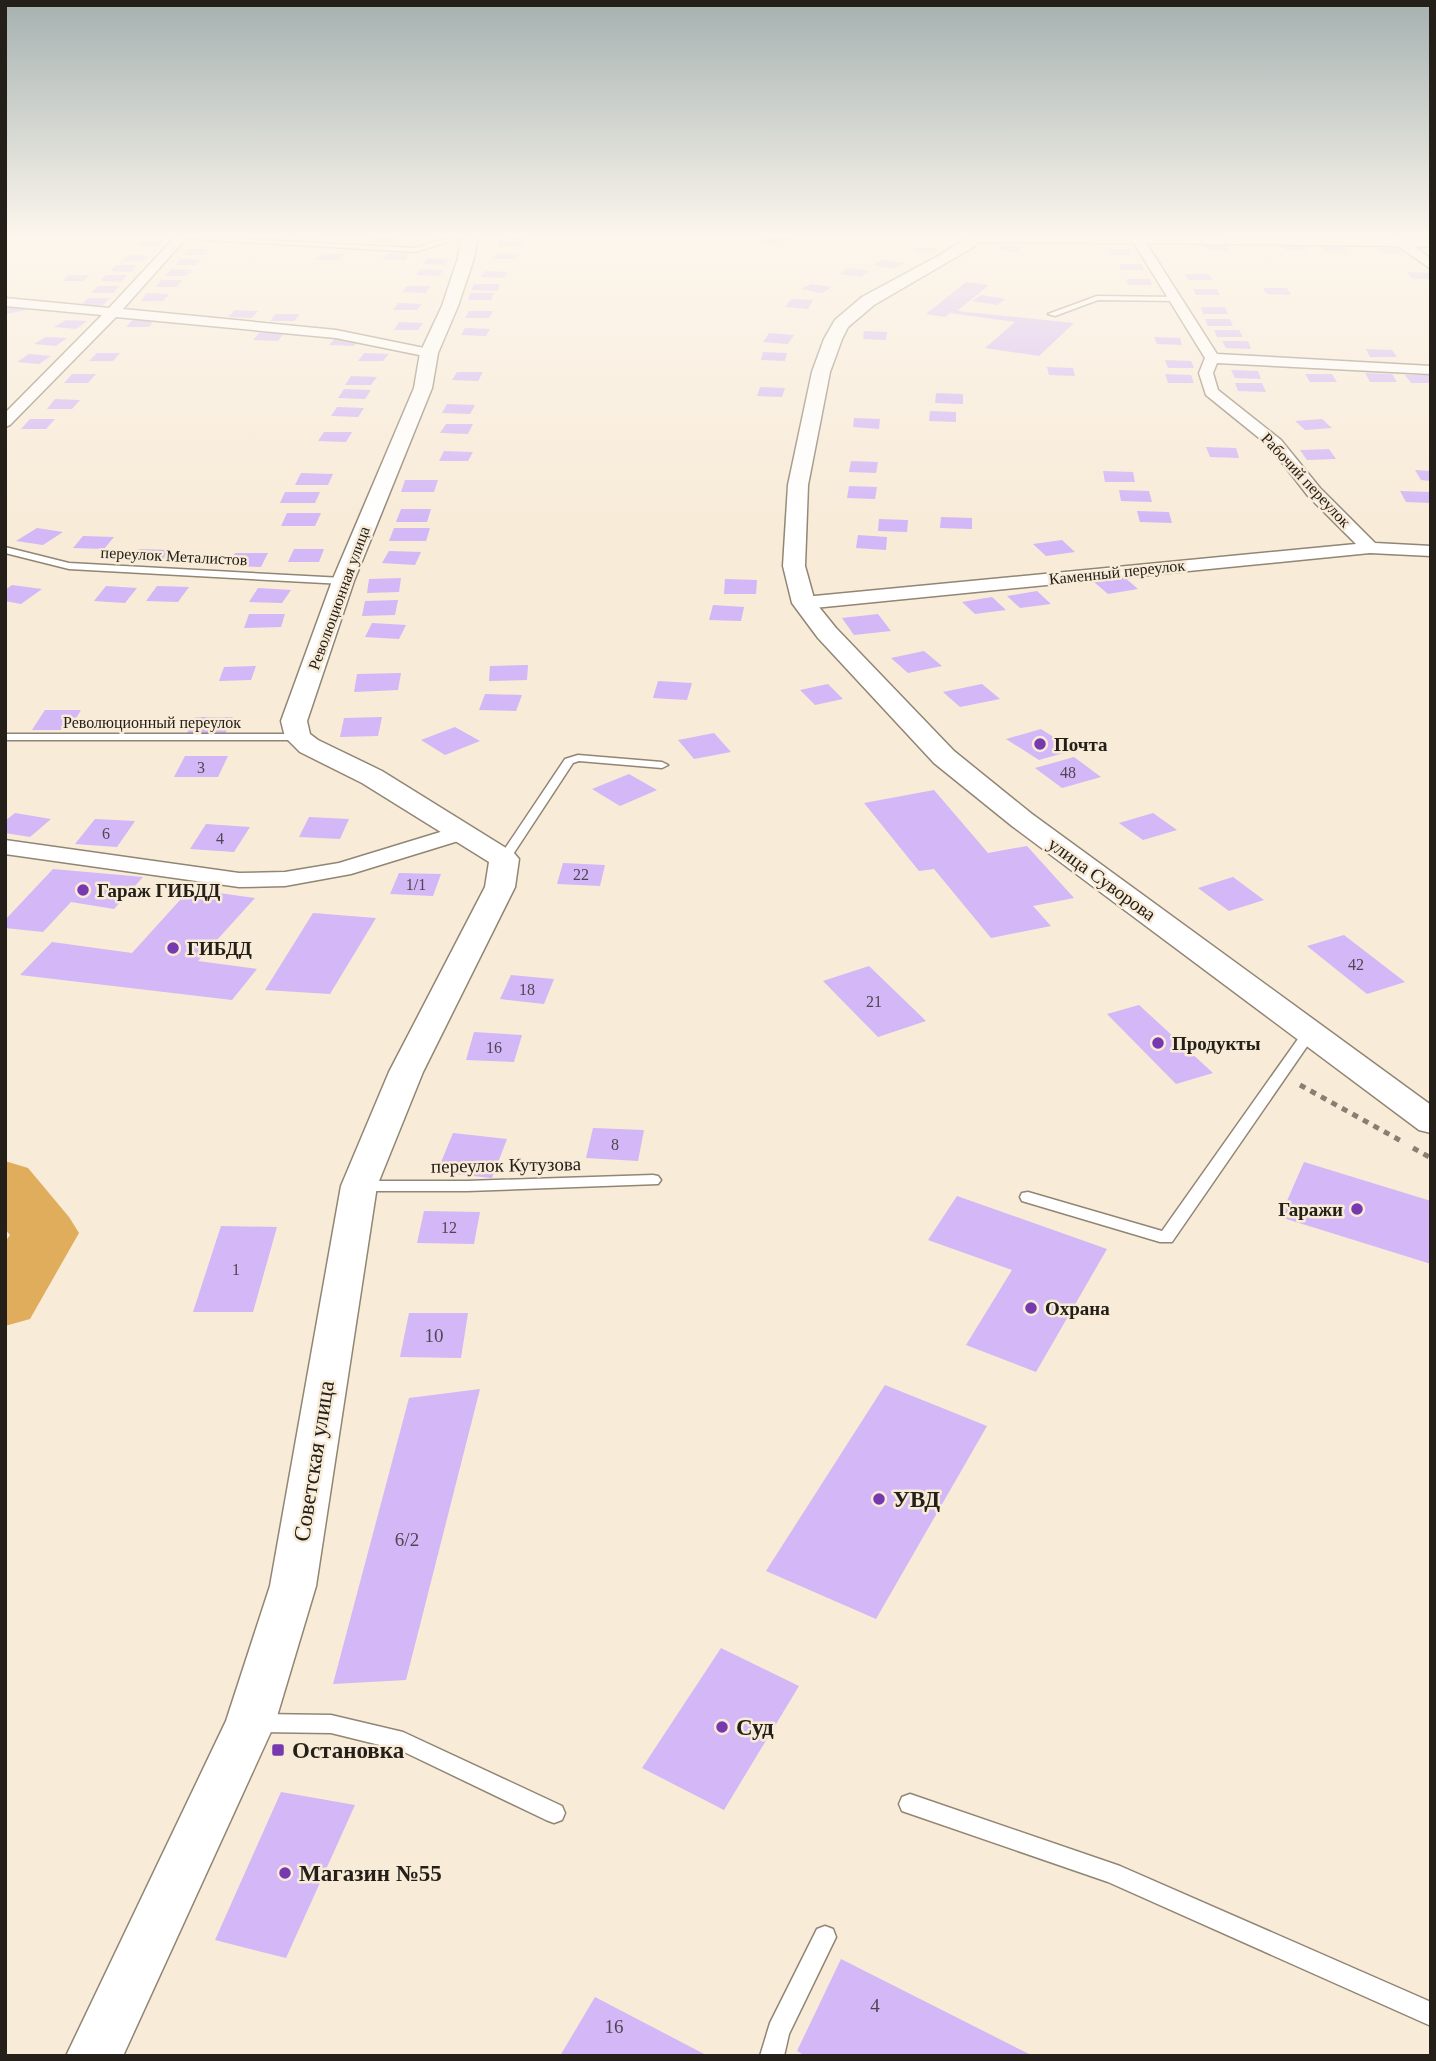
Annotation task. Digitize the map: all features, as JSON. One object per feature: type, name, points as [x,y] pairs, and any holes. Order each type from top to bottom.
[{"type":"street","points":[[5,422],[94,331]]},
{"type":"street","points":[[307,331],[346,335],[429,353]]},
{"type":"street","name":"Революционная улица","points":[[298,737],[295,721],[343,581],[423,388],[429,353],[439,331]]},
{"type":"street","points":[[804,603],[794,566],[798,485],[821,372],[837,331]]},
{"type":"street","points":[[1196,331],[1212,358],[1431,370]]},
{"type":"street","name":"Рабочий переулок","points":[[1212,358],[1206,373],[1211,392],[1275,443],[1314,492],[1370,548]]},
{"type":"street","name":"Каменный переулок","points":[[804,603],[1370,548],[1431,551]]},
{"type":"street","name":"улица Суворова","points":[[804,603],[832,638],[944,757],[1033,828],[1431,1122]]},
{"type":"street","points":[[298,737],[309,746],[372,777],[505,859]]},
{"type":"street","points":[[5,847],[239,880],[285,879],[344,869],[460,833]]},
{"type":"street","name":"Советская улица","points":[[94,2056],[250,1723],[293,1586],[359,1186],[377,1134],[398,1088],[500,887],[505,859]]},
{"type":"lane","name":"переулок Металистов","points":[[5,550],[69,566],[343,581]]},
{"type":"lane","name":"Революционный переулок","points":[[5,737],[298,737]]},
{"type":"lane","points":[[505,859],[569,761],[578,758],[662,765]]},
{"type":"lane","points":[[1028,1197],[1166,1238],[1310,1032]]},
{"type":"lane","name":"переулок Кутузова","points":[[359,1186],[467,1186],[653,1180]]},
{"type":"lane","points":[[250,1723],[331,1724],[403,1741],[554,1814]]},
{"type":"lane","points":[[910,1804],[1111,1873],[1431,2014]]},
{"type":"lane","points":[[772,2056],[778,2031],[825,1937]]},
{"type":"path","points":[[1282,1074],[1431,1158]]},
{"type":"building","points":[[463,331],[489,331],[486,336],[461,335]]},
{"type":"building","points":[[864,331],[887,332],[886,340],[863,339]]},
{"type":"building","points":[[1004,331],[1065,331],[1039,356],[985,348]]},
{"type":"building","points":[[1215,331],[1240,331],[1243,337],[1217,337]]},
{"type":"building","points":[[259,333],[284,333],[278,341],[253,340]]},
{"type":"building","points":[[769,333],[794,335],[788,344],[763,342]]},
{"type":"building","points":[[46,337],[67,338],[56,346],[34,344]]},
{"type":"building","points":[[1154,337],[1180,338],[1182,345],[1157,344]]},
{"type":"building","points":[[335,338],[359,339],[354,346],[329,345]]},
{"type":"building","points":[[1222,341],[1248,341],[1251,349],[1226,348]]},
{"type":"building","points":[[1366,349],[1392,350],[1397,357],[1370,357]]},
{"type":"building","points":[[763,352],[787,353],[785,361],[761,360]]},
{"type":"building","points":[[97,353],[120,353],[113,361],[89,361]]},
{"type":"building","points":[[364,353],[389,354],[383,361],[358,361]]},
{"type":"building","points":[[29,354],[51,356],[39,364],[17,362]]},
{"type":"building","points":[[1165,360],[1191,361],[1194,368],[1168,368]]},
{"type":"building","points":[[1047,367],[1073,368],[1075,376],[1049,375]]},
{"type":"building","points":[[1231,370],[1258,371],[1261,379],[1235,378]]},
{"type":"building","points":[[457,372],[483,372],[478,381],[452,380]]},
{"type":"building","points":[[1365,373],[1392,374],[1397,382],[1370,382]]},
{"type":"building","points":[[72,374],[96,374],[88,383],[64,383]]},
{"type":"building","points":[[1165,374],[1191,375],[1194,383],[1168,383]]},
{"type":"building","points":[[1305,374],[1332,374],[1337,382],[1310,382]]},
{"type":"building","points":[[1405,375],[1431,375],[1431,383],[1411,383]]},
{"type":"building","points":[[351,376],[377,377],[371,385],[345,385]]},
{"type":"building","points":[[1235,383],[1262,383],[1266,392],[1238,391]]},
{"type":"building","points":[[760,387],[785,388],[782,397],[757,396]]},
{"type":"building","points":[[344,389],[371,390],[365,399],[338,398]]},
{"type":"building","points":[[936,393],[963,394],[963,404],[935,403]]},
{"type":"building","points":[[55,399],[80,400],[72,409],[47,409]]},
{"type":"building","points":[[447,404],[475,405],[470,414],[442,413]]},
{"type":"building","points":[[337,407],[364,408],[358,417],[331,416]]},
{"type":"building","points":[[930,411],[956,412],[956,422],[929,421]]},
{"type":"building","points":[[854,418],[880,419],[879,429],[853,427]]},
{"type":"building","points":[[30,419],[55,419],[46,429],[21,429]]},
{"type":"building","points":[[1322,419],[1332,428],[1305,430],[1295,421]]},
{"type":"building","points":[[446,424],[473,424],[468,434],[440,433]]},
{"type":"building","points":[[324,432],[352,432],[346,442],[318,441]]},
{"type":"building","points":[[1206,447],[1236,448],[1239,458],[1210,457]]},
{"type":"building","points":[[1329,449],[1336,459],[1307,460],[1300,450]]},
{"type":"building","points":[[444,451],[473,452],[468,461],[439,461]]},
{"type":"building","points":[[851,461],[878,462],[876,473],[849,472]]},
{"type":"building","points":[[1415,470],[1431,471],[1431,481],[1421,480]]},
{"type":"building","points":[[1103,471],[1133,472],[1135,482],[1105,482]]},
{"type":"building","points":[[301,473],[333,474],[328,485],[295,485]]},
{"type":"building","points":[[405,480],[438,480],[434,492],[401,492]]},
{"type":"building","points":[[849,486],[877,487],[875,499],[847,498]]},
{"type":"building","points":[[1119,490],[1149,491],[1152,502],[1121,501]]},
{"type":"building","points":[[1400,491],[1431,492],[1431,503],[1406,502]]},
{"type":"building","points":[[285,492],[320,492],[315,503],[280,503]]},
{"type":"building","points":[[401,509],[431,509],[427,522],[396,522]]},
{"type":"building","points":[[1137,511],[1169,512],[1172,523],[1140,522]]},
{"type":"building","points":[[287,513],[321,513],[315,526],[281,526]]},
{"type":"building","points":[[941,517],[972,518],[972,529],[940,528]]},
{"type":"building","points":[[879,519],[908,520],[907,532],[878,531]]},
{"type":"building","points":[[37,528],[63,532],[43,545],[16,541]]},
{"type":"building","points":[[394,528],[430,528],[426,541],[389,541]]},
{"type":"building","points":[[858,535],[887,537],[886,550],[856,548]]},
{"type":"building","points":[[83,536],[114,537],[104,549],[73,548]]},
{"type":"building","points":[[1062,540],[1075,552],[1046,556],[1033,544]]},
{"type":"building","points":[[139,549],[170,550],[160,562],[129,561]]},
{"type":"building","points":[[294,549],[324,549],[319,562],[288,562]]},
{"type":"building","points":[[389,551],[421,552],[415,565],[382,563]]},
{"type":"building","points":[[235,553],[268,553],[261,567],[228,566]]},
{"type":"building","points":[[1124,577],[1138,589],[1108,594],[1094,582]]},
{"type":"building","points":[[401,578],[399,592],[367,593],[369,579]]},
{"type":"building","points":[[725,579],[757,580],[756,594],[724,594]]},
{"type":"building","points":[[12,585],[42,589],[21,604],[5,601],[5,590]]},
{"type":"building","points":[[106,586],[137,588],[125,603],[94,601]]},
{"type":"building","points":[[157,586],[189,587],[178,602],[146,601]]},
{"type":"building","points":[[258,588],[291,590],[282,603],[249,602]]},
{"type":"building","points":[[1037,591],[1051,604],[1020,608],[1007,596]]},
{"type":"building","points":[[992,597],[1006,610],[975,614],[962,602]]},
{"type":"building","points":[[398,600],[395,615],[362,616],[365,601]]},
{"type":"building","points":[[713,605],[744,607],[741,621],[709,620]]},
{"type":"building","points":[[249,614],[285,614],[281,627],[244,628]]},
{"type":"building","points":[[878,614],[891,631],[854,635],[842,618]]},
{"type":"building","points":[[372,623],[406,625],[399,639],[365,637]]},
{"type":"building","points":[[924,651],[942,666],[908,673],[891,658]]},
{"type":"building","points":[[528,665],[527,680],[489,681],[490,666]]},
{"type":"building","points":[[256,666],[251,680],[219,681],[224,667]]},
{"type":"building","points":[[401,673],[398,690],[354,692],[357,674]]},
{"type":"building","points":[[658,681],[692,683],[687,700],[653,698]]},
{"type":"building","points":[[828,684],[843,699],[815,705],[800,690]]},
{"type":"building","points":[[982,684],[1000,699],[960,707],[943,692]]},
{"type":"building","points":[[485,694],[522,695],[516,711],[479,710]]},
{"type":"building","points":[[45,710],[81,710],[69,730],[32,730]]},
{"type":"building","points":[[195,717],[233,717],[224,736],[186,735]]},
{"type":"building","points":[[382,717],[378,736],[340,737],[344,718]]},
{"type":"building","points":[[455,727],[480,741],[445,755],[421,740]]},
{"type":"building","name":"Почта","points":[[1041,729],[1074,750],[1039,760],[1006,739]]},
{"type":"building","points":[[714,733],[731,752],[694,759],[678,740]]},
{"type":"building","points":[[185,756],[228,756],[218,777],[174,777]]},
{"type":"building","points":[[1074,757],[1101,777],[1062,788],[1035,768]]},
{"type":"building","points":[[629,774],[657,790],[620,806],[592,789]]},
{"type":"building","points":[[934,790],[988,853],[1027,846],[1074,898],[1033,906],[1051,926],[991,938],[934,869],[919,871],[864,803]]},
{"type":"building","points":[[15,813],[51,819],[30,837],[5,833],[5,821]]},
{"type":"building","points":[[1153,813],[1177,830],[1143,840],[1119,823]]},
{"type":"building","points":[[309,817],[349,819],[340,839],[299,837]]},
{"type":"building","points":[[95,819],[135,821],[117,847],[75,844]]},
{"type":"building","points":[[206,824],[250,827],[234,852],[190,849]]},
{"type":"building","points":[[563,863],[605,865],[600,886],[557,884]]},
{"type":"building","name":"Гараж ГИБДД","points":[[53,869],[143,877],[114,909],[71,902],[43,932],[5,928],[5,920]]},
{"type":"building","points":[[399,873],[441,874],[433,896],[390,894]]},
{"type":"building","points":[[1233,877],[1264,900],[1229,911],[1198,888]]},
{"type":"building","name":"ГИБДД","points":[[190,889],[255,898],[198,961],[257,969],[232,1000],[20,975],[52,942],[132,953]]},
{"type":"building","points":[[313,913],[376,918],[330,994],[265,990]]},
{"type":"building","points":[[1344,935],[1405,982],[1367,994],[1307,946]]},
{"type":"building","points":[[869,966],[926,1021],[878,1037],[823,981]]},
{"type":"building","points":[[511,975],[554,979],[544,1004],[500,999]]},
{"type":"building","name":"Продукты","points":[[1139,1005],[1213,1073],[1176,1084],[1107,1014]]},
{"type":"building","points":[[474,1032],[522,1035],[514,1062],[466,1060]]},
{"type":"building","points":[[593,1128],[644,1130],[638,1161],[586,1158]]},
{"type":"building","points":[[453,1133],[507,1139],[492,1178],[437,1172]]},
{"type":"building","name":"Гаражи","points":[[1304,1162],[1431,1201],[1431,1264],[1280,1217]]},
{"type":"building","name":"Охрана","points":[[957,1196],[1107,1249],[1036,1372],[966,1345],[1012,1270],[928,1240]]},
{"type":"building","points":[[424,1211],[480,1212],[474,1244],[417,1243]]},
{"type":"building","points":[[221,1226],[277,1227],[253,1312],[193,1312]]},
{"type":"building","points":[[409,1313],[468,1313],[461,1358],[400,1357]]},
{"type":"building","name":"УВД","points":[[885,1385],[987,1426],[876,1619],[766,1571]]},
{"type":"building","points":[[480,1389],[406,1680],[333,1684],[409,1398]]},
{"type":"building","name":"Суд","points":[[721,1648],[799,1686],[724,1810],[642,1768]]},
{"type":"building","name":"Магазин №55","points":[[281,1792],[355,1805],[286,1958],[215,1940]]},
{"type":"building","points":[[841,1959],[1033,2056],[806,2056],[797,2051]]},
{"type":"building","points":[[595,1997],[708,2056],[560,2056]]},
{"type":"waterway","points":[[5,1183],[45,1233],[5,1301]]},
{"type":"place","name":"Почта","points":[[1040,744]]},
{"type":"place","name":"Гараж ГИБДД","points":[[83,890]]},
{"type":"place","name":"ГИБДД","points":[[173,948]]},
{"type":"place","name":"Продукты","points":[[1158,1043]]},
{"type":"place","name":"Гаражи","points":[[1357,1209]]},
{"type":"place","name":"Охрана","points":[[1031,1308]]},
{"type":"place","name":"УВД","points":[[879,1499]]},
{"type":"place","name":"Суд","points":[[722,1727]]},
{"type":"place","name":"Остановка","points":[[278,1750]]},
{"type":"place","name":"Магазин №55","points":[[285,1873]]}]
